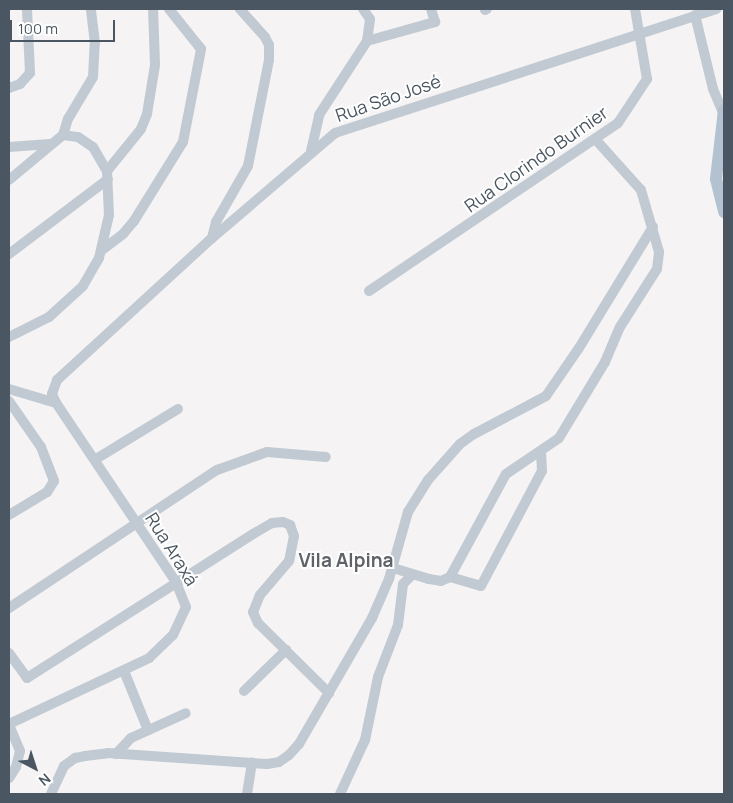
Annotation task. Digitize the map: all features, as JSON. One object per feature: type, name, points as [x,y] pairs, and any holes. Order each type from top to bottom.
[{"type":"main road","points":[[724,111],[716,179],[724,212]]},
{"type":"street","points":[[9,88],[20,84],[30,73],[28,9]]},
{"type":"street","points":[[9,180],[63,135],[68,119],[93,77],[95,43],[91,9]]},
{"type":"street","points":[[9,254],[107,175],[141,129],[147,114],[155,65],[153,9]]},
{"type":"street","points":[[102,250],[119,238],[134,221],[183,142],[201,49],[169,9]]},
{"type":"street","points":[[211,239],[216,222],[248,166],[269,60],[269,45],[265,37],[240,9]]},
{"type":"street","points":[[311,151],[319,115],[367,41],[371,25],[363,9]]},
{"type":"street","points":[[367,41],[435,22],[431,9]]},
{"type":"street","name":"Rua Clorindo Burnier","points":[[369,291],[596,140],[625,115],[648,79],[635,9]]},
{"type":"street","name":"Rua São José","points":[[56,403],[52,394],[57,380],[211,239],[311,151],[347,126],[716,9]]},
{"type":"street","points":[[695,15],[724,111]]},
{"type":"street","points":[[9,337],[49,317],[71,299],[93,270],[102,250],[109,215],[107,175],[86,141],[63,135]]},
{"type":"street","points":[[393,568],[411,576],[441,581],[450,577],[506,474],[559,438],[606,362],[620,327],[657,269],[659,252],[653,227],[636,182],[596,140]]},
{"type":"street","points":[[9,146],[52,144]]},
{"type":"street","points":[[51,794],[68,761],[101,753],[252,762],[279,762],[289,755],[299,744],[329,693],[389,579],[408,512],[428,480],[455,449],[474,434],[546,396],[580,348],[653,227]]},
{"type":"street","points":[[9,389],[56,403]]},
{"type":"street","points":[[9,402],[41,446],[54,481],[47,492],[9,516]]},
{"type":"street","name":"Rua Araxá","points":[[9,725],[149,658],[173,635],[186,607],[176,582],[96,459],[56,403]]},
{"type":"street","points":[[96,459],[178,409]]},
{"type":"street","points":[[9,608],[217,470],[245,458],[267,452],[326,457]]},
{"type":"street","points":[[450,577],[481,586],[542,471],[541,452]]},
{"type":"street","points":[[9,653],[27,678],[272,523],[290,525],[294,536],[289,561],[260,595],[253,612],[258,623],[329,693]]},
{"type":"street","points":[[340,794],[365,740],[378,677],[398,625],[403,584],[411,576]]},
{"type":"street","points":[[389,579],[403,584]]},
{"type":"street","points":[[244,691],[286,650]]},
{"type":"street","points":[[124,671],[148,730]]},
{"type":"street","points":[[116,754],[131,738],[186,713]]},
{"type":"street","points":[[9,725],[16,740],[19,759],[9,778]]},
{"type":"street","points":[[247,794],[252,762]]},
{"type":"district","name":"Vila Alpina","points":[[346,561]]}]
